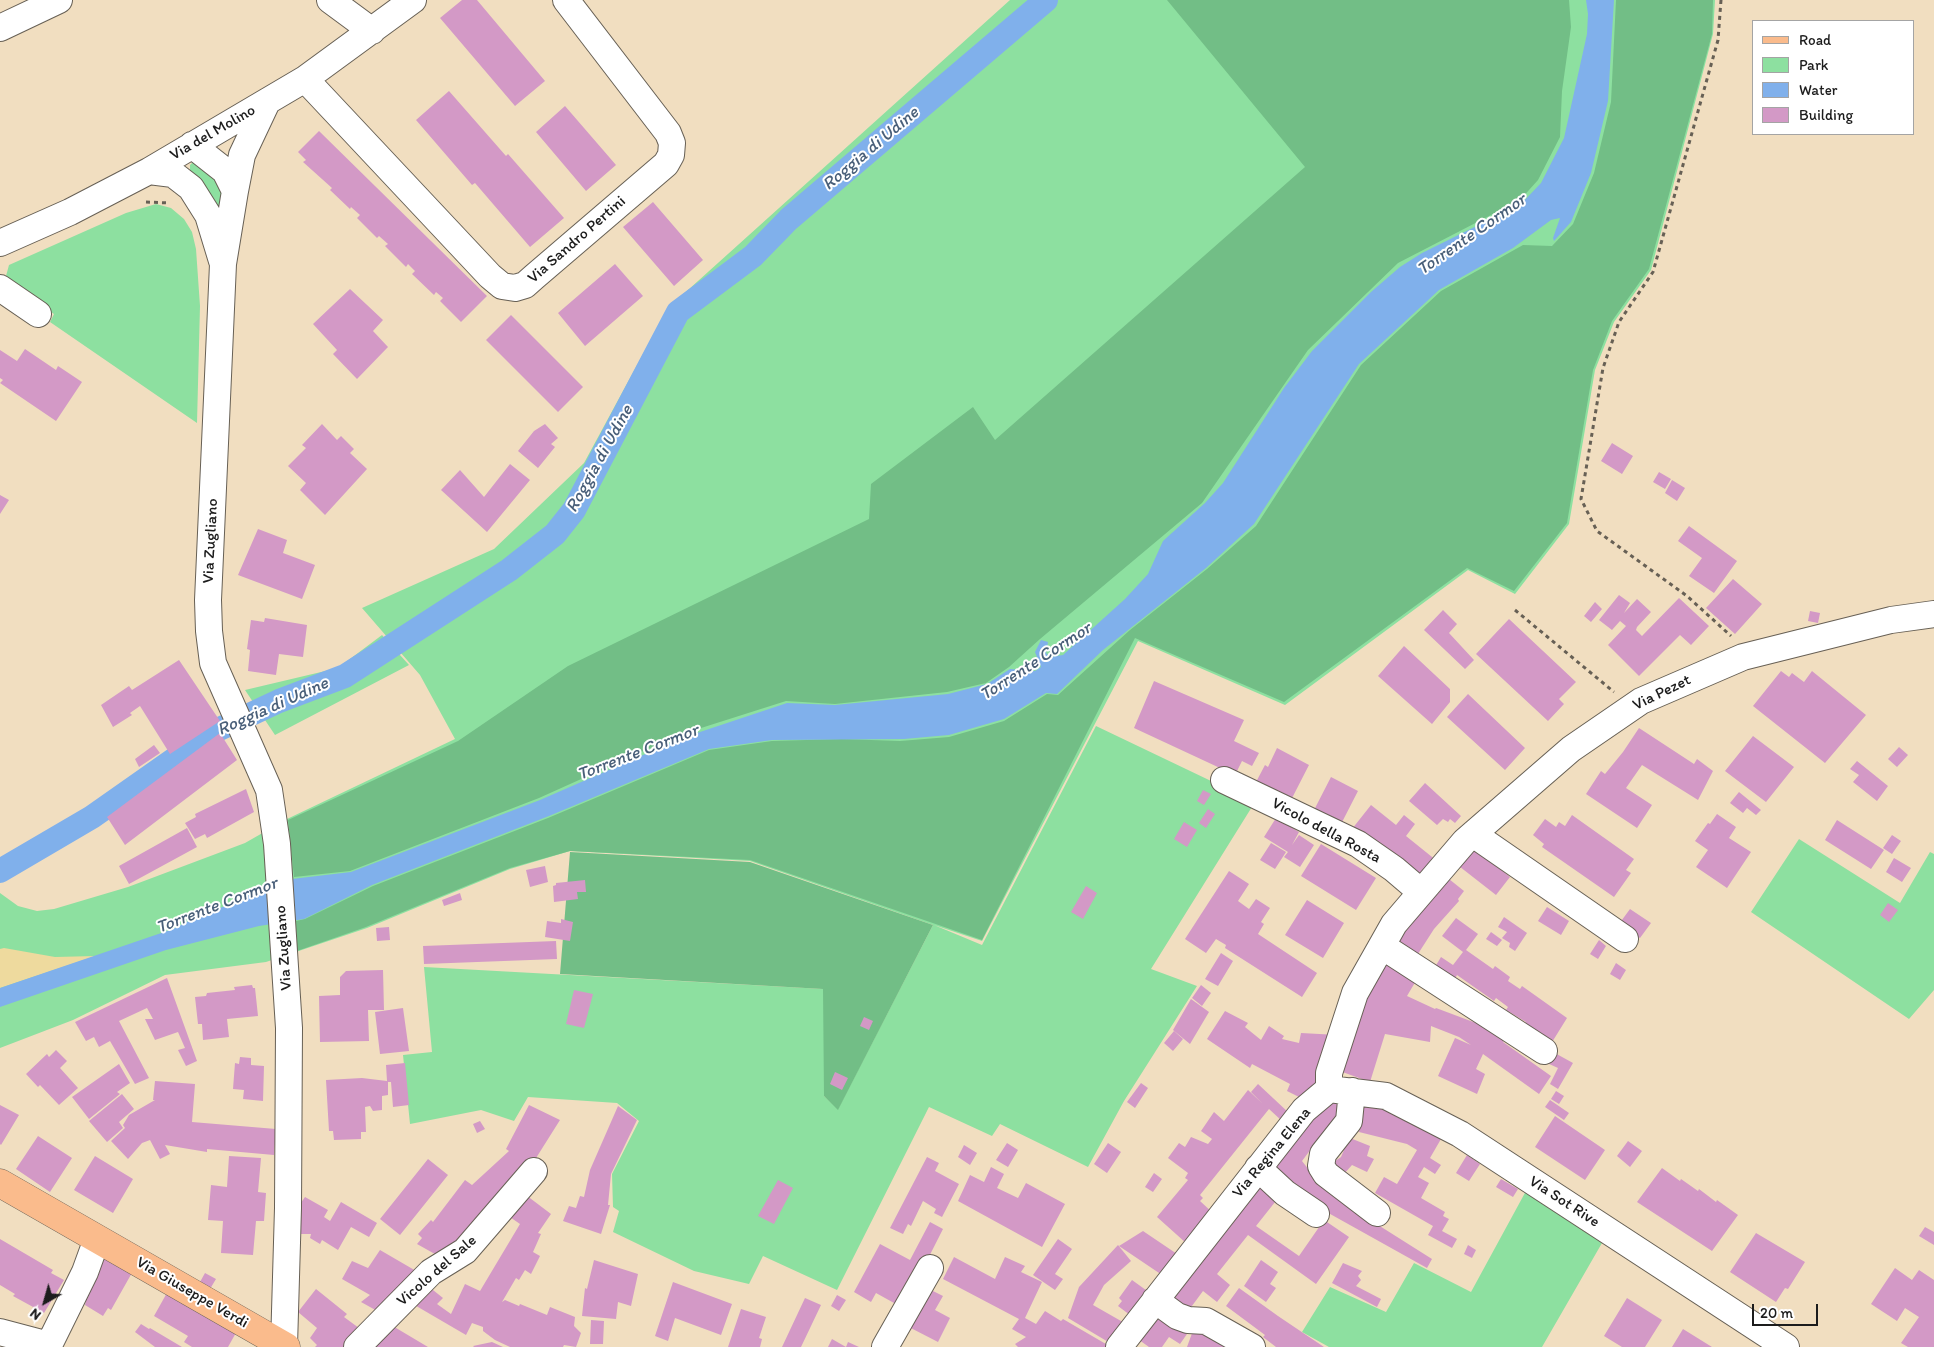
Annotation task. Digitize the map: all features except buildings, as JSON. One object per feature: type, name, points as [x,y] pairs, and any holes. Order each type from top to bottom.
[{"type":"main road","name":"Via Giuseppe Verdi","points":[[0,1183],[285,1346]]},
{"type":"street","points":[[0,28],[59,0]]},
{"type":"street","points":[[330,0],[372,31]]},
{"type":"street","name":"Via del Molino","points":[[0,243],[70,212],[149,171],[306,79],[412,0]]},
{"type":"street","name":"Via Sandro Pertini","points":[[306,79],[490,276],[502,286],[515,288],[525,285],[666,164],[671,155],[672,143],[668,132],[566,0]]},
{"type":"street","name":"Via Zugliano","points":[[267,102],[242,155],[223,264],[208,600],[214,663],[269,790],[277,844],[289,1028],[285,1346]]},
{"type":"street","points":[[192,145],[225,171],[235,191]]},
{"type":"street","name":"Via Zugliano","points":[[149,171],[173,174],[191,188],[208,215],[223,264]]},
{"type":"street","points":[[0,288],[38,314]]},
{"type":"street","name":"Via Pezet","points":[[1421,892],[1473,834],[1571,749],[1641,700],[1752,655],[1891,620],[1934,614]]},
{"type":"street","name":"Vicolo della Rosta","points":[[1224,780],[1358,844],[1394,869],[1421,892]]},
{"type":"street","points":[[1473,834],[1625,939]]},
{"type":"street","points":[[1377,1213],[1326,1174],[1321,1166],[1323,1154],[1349,1122],[1340,1090],[1329,1073],[1355,993],[1394,924],[1421,892]]},
{"type":"street","points":[[1382,946],[1544,1051]]},
{"type":"street","name":"Via Regina Elena","points":[[1119,1347],[1304,1110],[1340,1090]]},
{"type":"street","name":"Via Sot Rive","points":[[1340,1090],[1386,1096],[1460,1134],[1786,1347]]},
{"type":"street","points":[[1258,1168],[1285,1193],[1316,1214]]},
{"type":"street","name":"Vicolo del Sale","points":[[357,1347],[430,1272],[464,1251],[534,1171]]},
{"type":"street","points":[[0,1332],[49,1345],[85,1272],[97,1239]]},
{"type":"street","points":[[885,1347],[930,1268]]},
{"type":"street","points":[[1156,1300],[1177,1316],[1188,1320],[1206,1321],[1252,1347]]},
{"type":"path","points":[[1721,0],[1718,40],[1653,272],[1619,322],[1602,368],[1581,499],[1597,531],[1687,596],[1752,655]]},
{"type":"path","points":[[142,202],[154,200],[173,205]]},
{"type":"path","points":[[1515,610],[1616,694],[1625,712]]},
{"type":"green space","points":[[1010,0],[1715,0],[1713,34],[1651,270],[1614,322],[1595,370],[1569,524],[1515,594],[1468,570],[1285,705],[1138,641],[982,941],[934,925],[982,945],[1096,726],[1255,802],[1151,969],[1197,986],[1124,1101],[1088,1167],[1000,1124],[992,1136],[929,1107],[837,1290],[763,1256],[749,1284],[694,1271],[613,1232],[619,1211],[613,1207],[612,1174],[639,1121],[617,1103],[528,1097],[514,1121],[481,1110],[410,1124],[403,1055],[432,1052],[424,967],[824,989],[824,1096],[838,1109],[933,925],[750,861],[570,851],[510,869],[367,928],[266,962],[165,975],[73,1020],[0,1048],[0,893],[18,906],[37,911],[54,909],[128,887],[245,843],[287,819],[455,739],[420,675],[362,608],[494,549],[584,463],[668,308]]},
{"type":"green space","points":[[1167,0],[1569,0],[1571,27],[1562,91],[1560,137],[1538,180],[1520,200],[1398,263],[1308,350],[1202,503],[1009,667],[986,683],[947,692],[835,704],[786,701],[679,735],[539,798],[350,871],[294,877],[288,820],[458,741],[568,666],[869,519],[871,484],[973,407],[995,440],[1305,167]]},
{"type":"green space","points":[[1616,0],[1713,0],[1712,34],[1649,269],[1612,321],[1593,370],[1567,523],[1514,591],[1467,568],[1284,702],[1135,638],[982,940],[750,860],[570,851],[510,868],[366,927],[297,951],[296,921],[305,919],[373,886],[548,818],[709,750],[772,741],[842,739],[900,741],[949,737],[1004,721],[1047,694],[1058,695],[1130,630],[1207,569],[1256,526],[1361,365],[1441,291],[1523,245],[1552,246],[1573,224],[1594,173],[1611,102]]},
{"type":"green space","points":[[193,162],[213,172],[223,193],[221,233],[190,172],[190,165]]},
{"type":"green space","points":[[156,204],[171,208],[184,219],[192,232],[196,249],[200,306],[197,423],[50,322],[54,314],[37,303],[40,299],[6,276],[9,265],[126,213]]},
{"type":"green space","points":[[382,635],[409,665],[275,735],[245,690],[338,668]]},
{"type":"green space","points":[[1799,839],[1900,903],[1930,852],[1934,854],[1934,990],[1909,1019],[1751,912]]},
{"type":"green space","points":[[570,852],[750,862],[933,925],[838,1110],[824,1096],[823,989],[560,974]]},
{"type":"green space","points":[[1526,1191],[1602,1243],[1542,1347],[1329,1347],[1302,1332],[1330,1287],[1386,1312],[1414,1263],[1471,1292]]},
{"type":"sand","points":[[4,948],[55,957],[96,956],[0,988],[0,949]]},
{"type":"water","name":"Torrente Cormor","points":[[1586,0],[1614,0],[1608,101],[1591,173],[1571,222],[1554,241],[1553,238],[1560,218],[1551,220],[1513,248],[1439,290],[1359,364],[1254,524],[1206,568],[1103,650],[1057,694],[1046,693],[1004,719],[949,735],[904,739],[772,740],[709,749],[549,816],[372,885],[304,919],[259,926],[166,950],[0,1007],[0,988],[173,929],[198,916],[236,902],[275,881],[351,872],[540,800],[682,738],[787,703],[835,705],[948,694],[987,684],[1010,669],[1035,671],[1041,667],[1035,652],[1041,640],[1048,642],[1046,653],[1050,657],[1063,655],[1125,599],[1148,574],[1163,541],[1205,503],[1223,483],[1284,388],[1312,351],[1371,292],[1400,267],[1422,253],[1521,204],[1541,183],[1564,138],[1587,34],[1588,14]]},
{"type":"waterway","name":"Roggia di Udine","points":[[0,871],[92,817],[213,732],[279,701],[345,676],[509,570],[555,534],[574,510],[678,312],[753,256],[789,219],[1046,0]]}]
